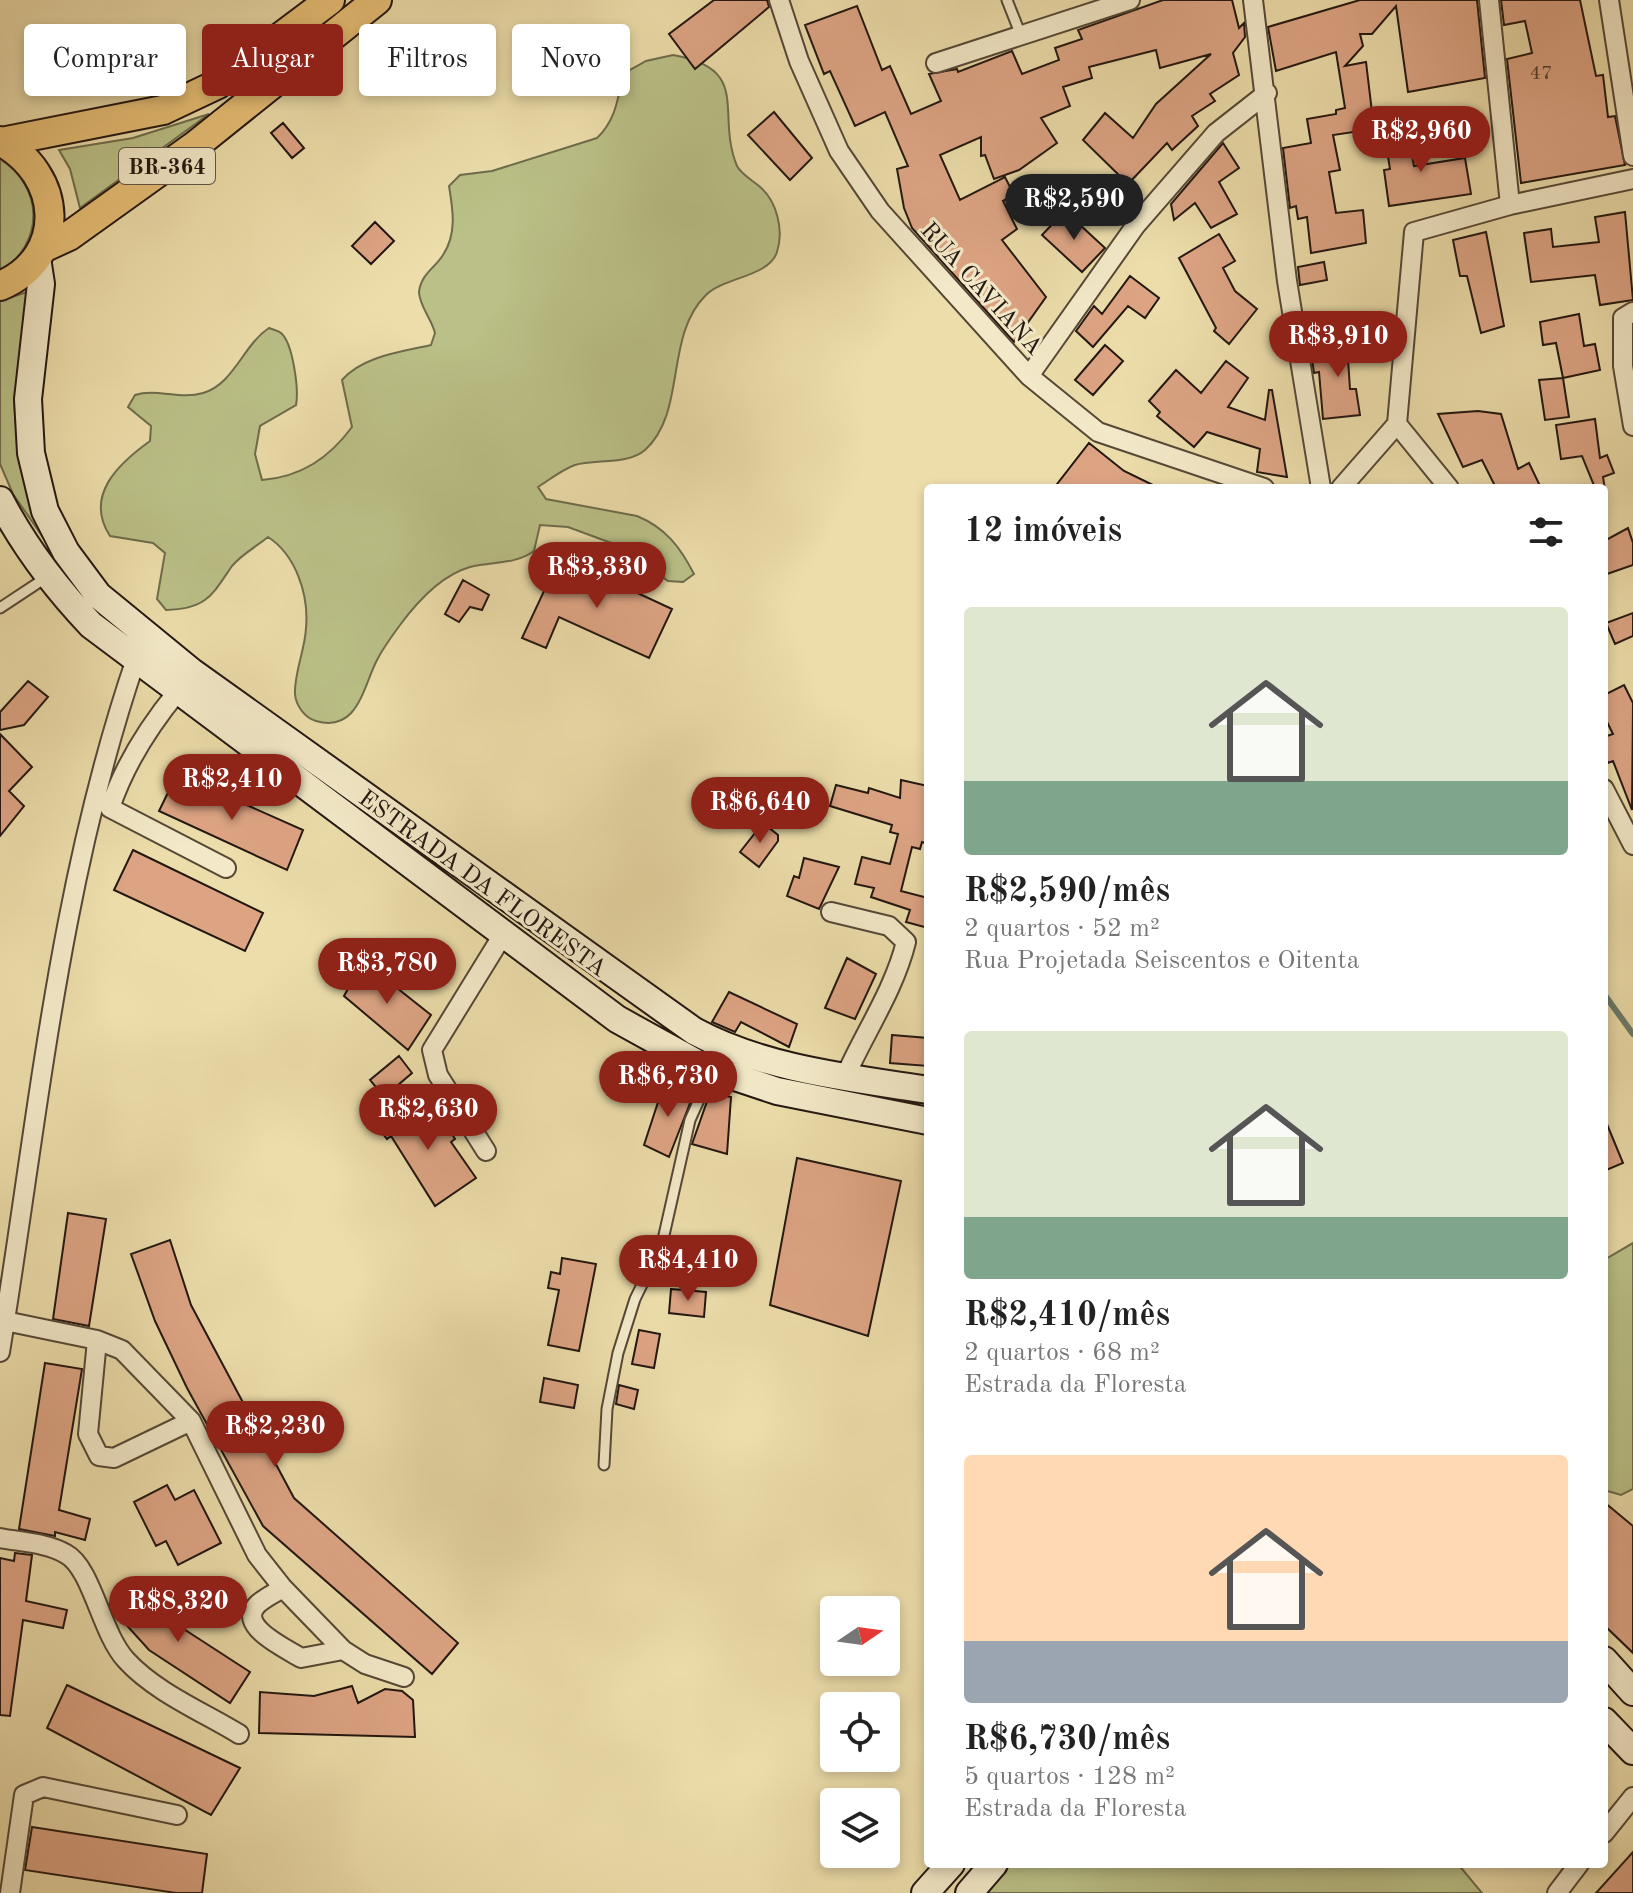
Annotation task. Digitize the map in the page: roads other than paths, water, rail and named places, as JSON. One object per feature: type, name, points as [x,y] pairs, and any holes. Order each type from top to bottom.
[{"type":"main road","name":"BR-364","points":[[1,142],[163,110],[218,84],[330,0]]},
{"type":"main road","name":"BR-364","points":[[0,286],[17,279],[40,253],[69,236],[196,145],[377,0]]},
{"type":"main road","name":"BR-364","points":[[1,142],[34,167],[45,186],[49,228],[40,253]]},
{"type":"main road","name":"ESTRADA DA FLORESTA","points":[[40,253],[41,284],[28,399],[31,453],[45,511],[66,552],[98,595],[204,681],[694,1031],[720,1045],[845,1077],[924,1089]]},
{"type":"main road","name":"ESTRADA DA FLORESTA","points":[[0,500],[47,577],[91,625],[617,1019],[712,1070],[777,1091],[924,1120]]},
{"type":"main road","points":[[1608,1664],[1633,1692]]},
{"type":"main road","points":[[1608,1725],[1633,1751]]},
{"type":"main road","points":[[925,1893],[947,1868]]},
{"type":"main road","points":[[969,1893],[991,1868]]},
{"type":"street","name":"RUA CAVIANA","points":[[779,0],[799,61],[839,151],[880,211],[1029,376],[1098,432],[1252,484]]},
{"type":"street","points":[[936,63],[1020,33],[1130,0]]},
{"type":"street","points":[[1253,0],[1267,93],[1287,281],[1320,484]]},
{"type":"street","points":[[1489,0],[1510,205]]},
{"type":"street","points":[[1609,0],[1633,156]]},
{"type":"street","points":[[1029,376],[1145,214],[1216,133],[1267,93]]},
{"type":"street","points":[[1344,484],[1397,424],[1414,232],[1510,205],[1633,179]]},
{"type":"street","points":[[1633,312],[1623,318],[1623,366],[1633,426]]},
{"type":"street","points":[[1397,424],[1446,484]]},
{"type":"street","points":[[0,1352],[42,1057],[93,801],[136,659]]},
{"type":"street","points":[[110,808],[118,783],[160,713],[178,691]]},
{"type":"street","points":[[1608,797],[1633,845]]},
{"type":"street","points":[[93,801],[226,868]]},
{"type":"street","points":[[831,912],[889,926],[906,942],[897,976],[866,1030],[845,1077]]},
{"type":"street","points":[[486,1151],[438,1075],[432,1050],[504,933]]},
{"type":"street","points":[[5,1321],[97,1340],[122,1350],[191,1421],[257,1555],[283,1588],[343,1650],[365,1664],[404,1677]]},
{"type":"street","points":[[97,1340],[88,1434],[99,1456],[114,1458],[191,1421]]},
{"type":"street","points":[[0,1538],[68,1554],[82,1572],[100,1620],[126,1661],[146,1678],[239,1734]]},
{"type":"street","points":[[283,1588],[254,1607],[251,1618],[255,1628],[301,1658],[343,1650]]},
{"type":"street","points":[[10,1893],[24,1795],[34,1788],[43,1787],[177,1815]]},
{"type":"street","points":[[1608,1828],[1633,1797]]},
{"type":"street","points":[[1557,1893],[1576,1868]]},
{"type":"lane","points":[[1007,0],[1020,33]]},
{"type":"lane","points":[[0,608],[47,577]]},
{"type":"lane","points":[[604,1465],[607,1409],[618,1353],[635,1299],[662,1244],[690,1120],[712,1070]]},
{"type":"waterway","points":[[1608,1000],[1633,1034]]}]
